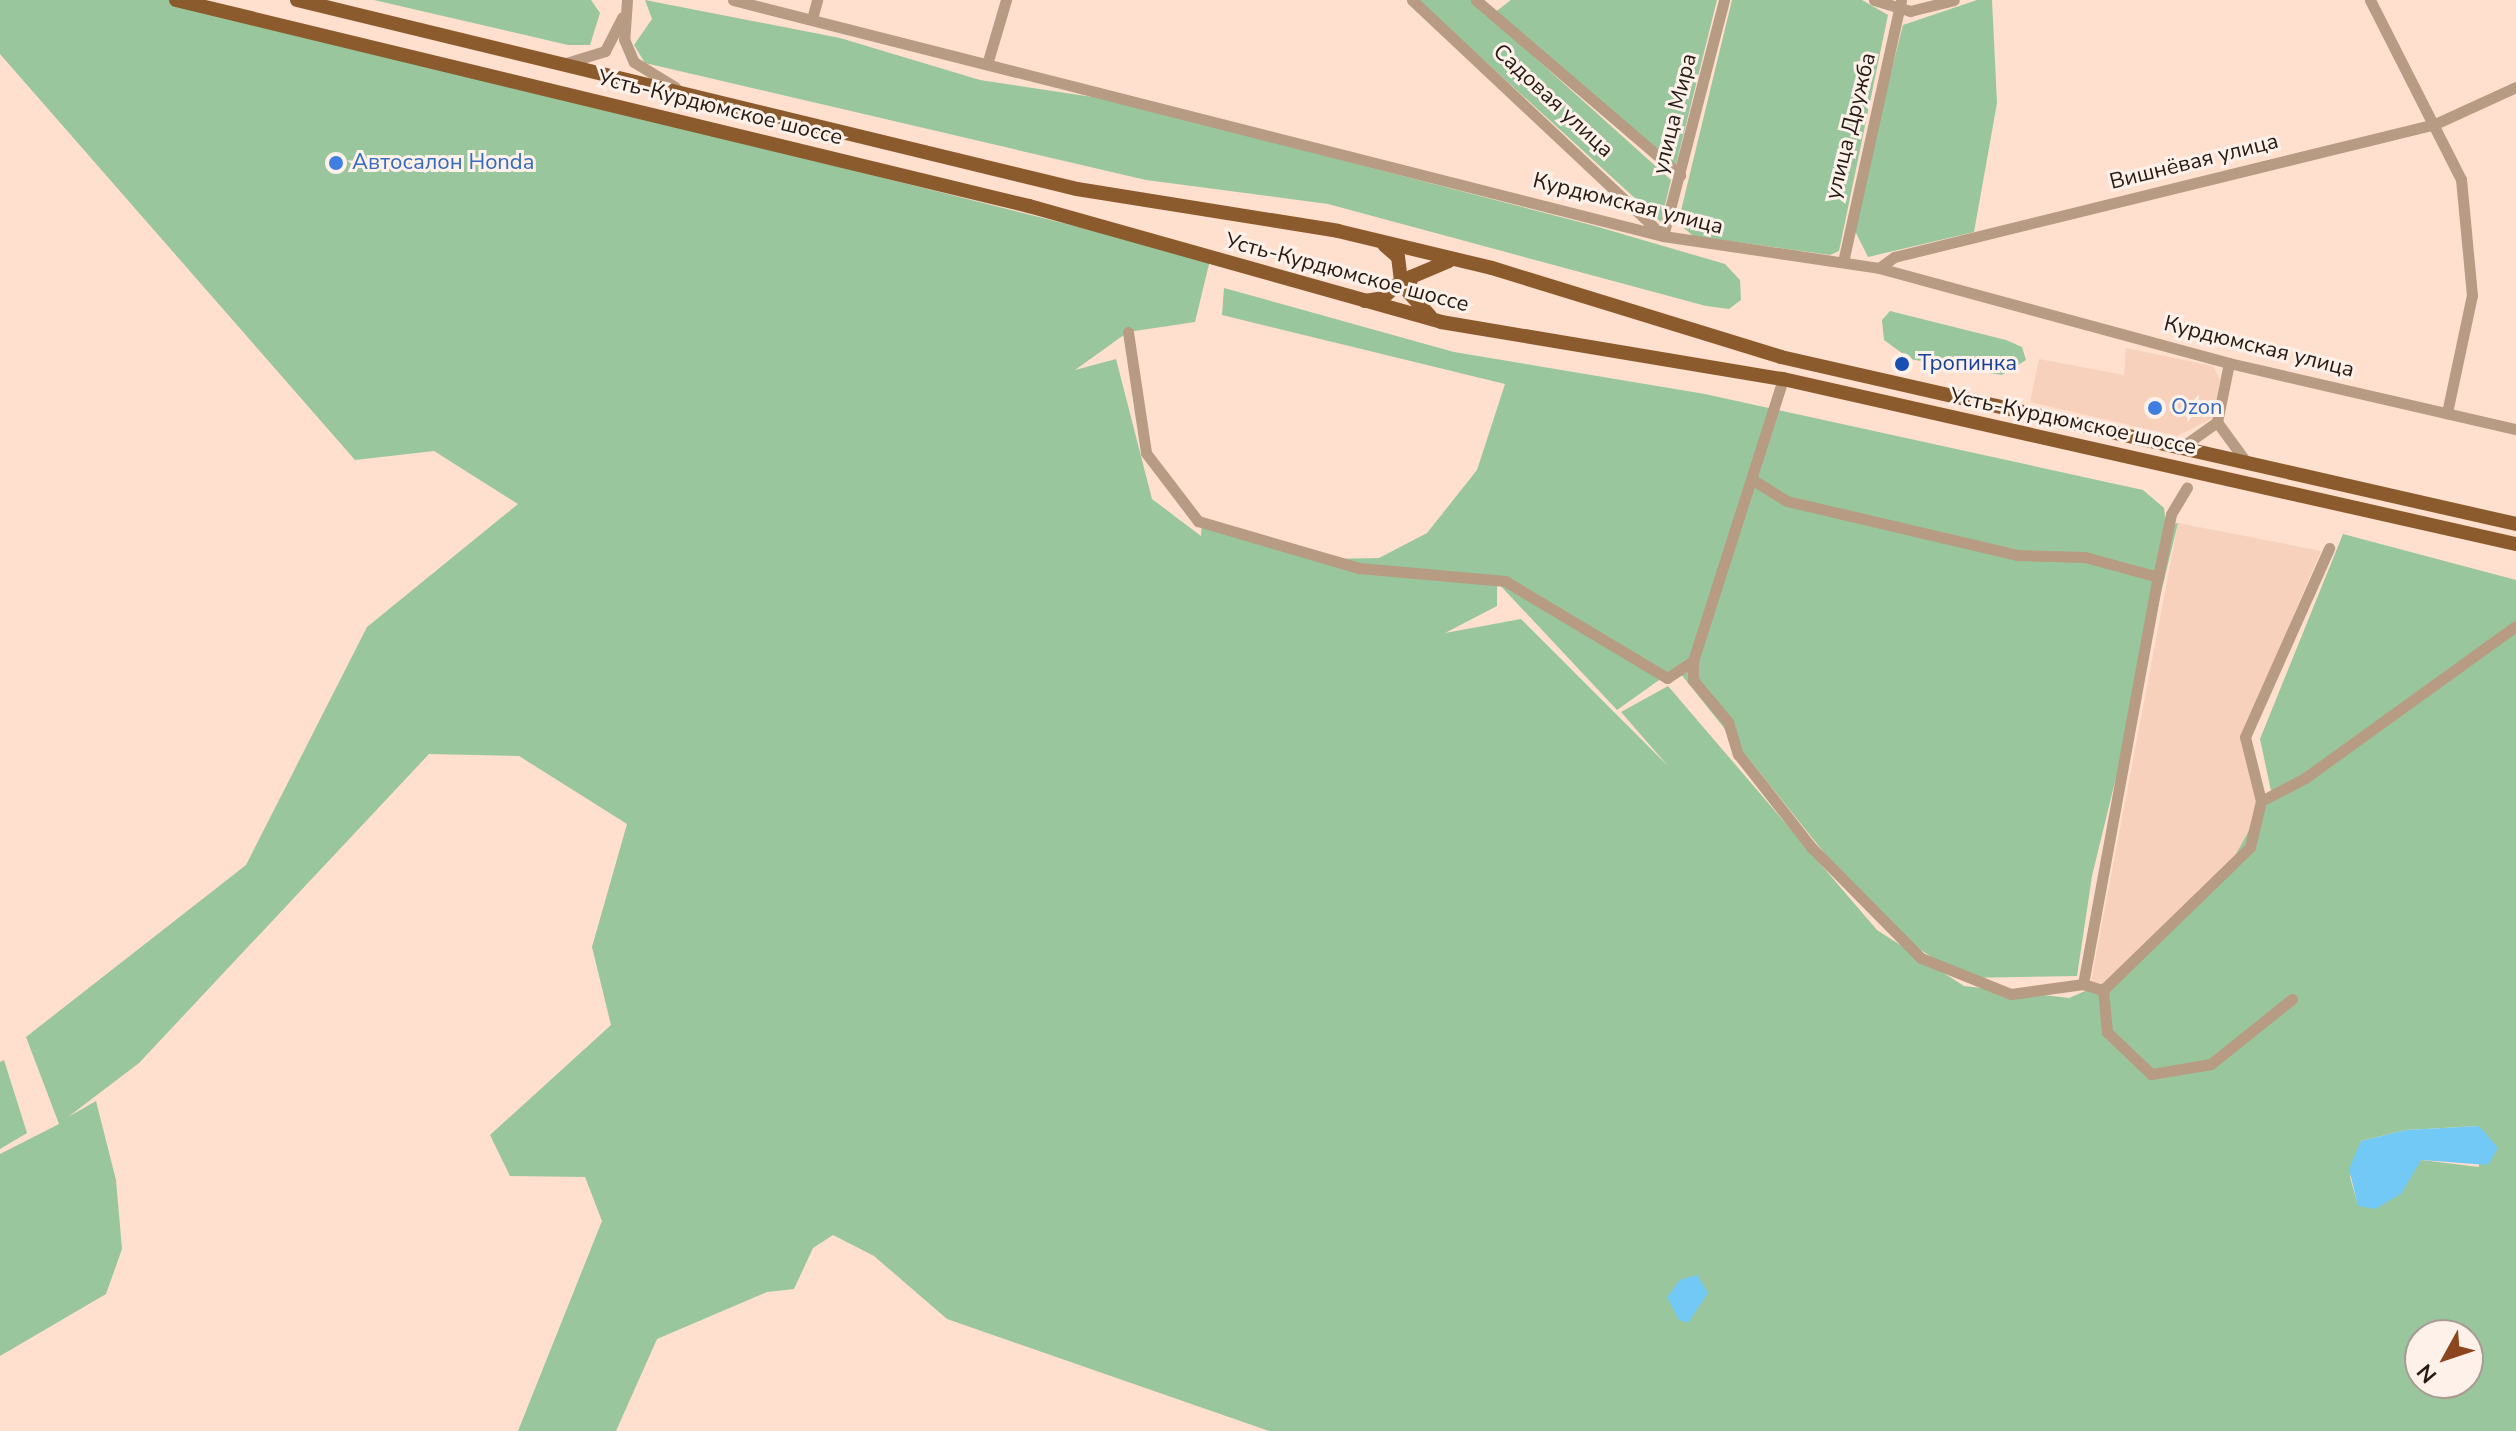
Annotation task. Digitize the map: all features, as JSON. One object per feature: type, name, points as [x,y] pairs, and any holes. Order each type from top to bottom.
[{"type":"main road","name":"Усть-Курдюмское шоссе","points":[[176,0],[1029,206],[1357,301],[1441,322],[1783,379],[2516,544]]},
{"type":"main road","name":"Усть-Курдюмское шоссе","points":[[297,0],[1077,189],[1381,243],[1454,260],[1781,357],[2516,524]]},
{"type":"main road","points":[[1357,301],[1383,298],[1401,281],[1398,257],[1381,243]]},
{"type":"main road","points":[[1441,322],[1420,310],[1409,285],[1417,270],[1454,260]]},
{"type":"street","name":"Курдюмская улица","points":[[733,0],[988,61],[1663,236],[1879,268],[2229,363],[2516,429]]},
{"type":"street","points":[[812,19],[817,0]]},
{"type":"street","points":[[988,61],[1006,0]]},
{"type":"street","name":"Садовая улица","points":[[1412,0],[1663,236]]},
{"type":"street","name":"Садовая улица","points":[[1476,0],[1680,175]]},
{"type":"street","name":"улица Мира","points":[[1663,236],[1724,0]]},
{"type":"street","points":[[1874,0],[1900,5],[1954,0]]},
{"type":"street","points":[[2370,0],[2461,179],[2471,236],[2472,295],[2447,413]]},
{"type":"street","points":[[562,64],[605,51],[626,5]]},
{"type":"street","points":[[626,5],[624,39],[634,62],[701,98]]},
{"type":"street","name":"улица Дружба","points":[[1843,262],[1900,5]]},
{"type":"street","name":"Вишнёвая улица","points":[[1879,268],[1894,257],[2435,124],[2516,87]]},
{"type":"street","points":[[1128,332],[1146,453],[1198,521],[1359,568],[1505,581],[1667,678],[1693,661]]},
{"type":"street","points":[[2178,449],[2217,422],[2229,363]]},
{"type":"street","points":[[1783,379],[1693,661],[1693,680],[1728,722],[1738,754],[1812,848],[1921,958],[2011,994],[2083,984],[2103,990]]},
{"type":"street","points":[[2217,422],[2247,464]]},
{"type":"street","points":[[1753,480],[1787,501],[2018,555],[2085,557],[2158,577]]},
{"type":"street","points":[[2083,984],[2171,514],[2187,487]]},
{"type":"street","points":[[2103,990],[2250,847],[2261,801],[2245,737],[2329,548]]},
{"type":"street","points":[[2261,801],[2305,778],[2516,626]]},
{"type":"street","points":[[2103,990],[2107,1032],[2151,1074],[2211,1064],[2292,999]]},
{"type":"shaded area","points":[[2126,348],[2213,366],[2220,379],[2213,418],[2177,436],[2030,402],[2039,359],[2124,375]]},
{"type":"shaded area","points":[[2178,523],[2321,551],[2241,738],[2258,800],[2245,848],[2102,986],[2091,981]]},
{"type":"green space","points":[[0,0],[176,0],[1210,260],[1195,322],[1128,332],[1075,370],[1116,359],[1152,499],[1201,536],[1202,521],[1331,559],[1379,558],[1427,533],[1477,470],[1505,384],[1222,315],[1224,288],[1454,352],[1705,394],[2143,490],[2164,508],[2166,526],[2178,523],[2092,876],[2077,976],[1964,978],[1882,925],[1676,668],[1617,710],[1497,582],[1497,606],[1445,633],[1521,619],[1668,766],[1621,712],[1668,686],[1877,930],[1964,986],[2069,998],[2126,973],[2221,881],[2271,791],[2260,739],[2343,534],[2516,580],[2516,1431],[1269,1431],[947,1319],[874,1256],[833,1235],[813,1248],[794,1289],[767,1292],[657,1339],[616,1431],[518,1431],[602,1221],[585,1177],[510,1176],[490,1135],[611,1025],[592,947],[627,824],[519,756],[429,754],[139,1063],[68,1117],[96,1101],[116,1180],[122,1249],[106,1294],[0,1356],[0,1154],[59,1124],[26,1037],[246,865],[367,627],[518,504],[434,451],[355,460],[0,54]],"holes":[[[2479,1126],[2479,1167],[2421,1160],[2357,1202],[2350,1177],[2361,1141],[2406,1130]]]},
{"type":"green space","points":[[374,0],[591,0],[600,13],[590,45],[568,45]]},
{"type":"green space","points":[[645,0],[840,38],[980,80],[1106,99],[1595,226],[1725,264],[1740,280],[1741,300],[1729,309],[1706,306],[1328,204],[1146,180],[645,63],[634,45],[652,19]]},
{"type":"green space","points":[[1418,0],[1471,0],[1671,180],[1661,222]]},
{"type":"green space","points":[[1511,0],[1717,0],[1676,165],[1494,13]]},
{"type":"green space","points":[[1732,0],[1862,0],[1888,15],[1839,251],[1830,255],[1693,236],[1678,223]]},
{"type":"green space","points":[[1977,0],[1992,0],[1997,103],[1974,232],[1868,257],[1852,225],[1903,25]]},
{"type":"green space","points":[[1890,311],[2006,340],[2022,347],[2026,360],[2002,375],[1910,359],[1884,340],[1882,320]]},
{"type":"green space","points":[[4,1060],[27,1133],[0,1149],[0,1062]]},
{"type":"water","points":[[2479,1126],[2498,1148],[2488,1165],[2421,1160],[2401,1194],[2375,1209],[2358,1206],[2349,1169],[2361,1141],[2406,1130]]},
{"type":"water","points":[[1697,1275],[1708,1293],[1688,1323],[1679,1320],[1667,1297],[1680,1280]]},
{"type":"place","name":"Автосалон Honda","points":[[336,163]]},
{"type":"place","name":"Тропинка","points":[[1902,364]]},
{"type":"place","name":"Ozon","points":[[2155,408]]}]
